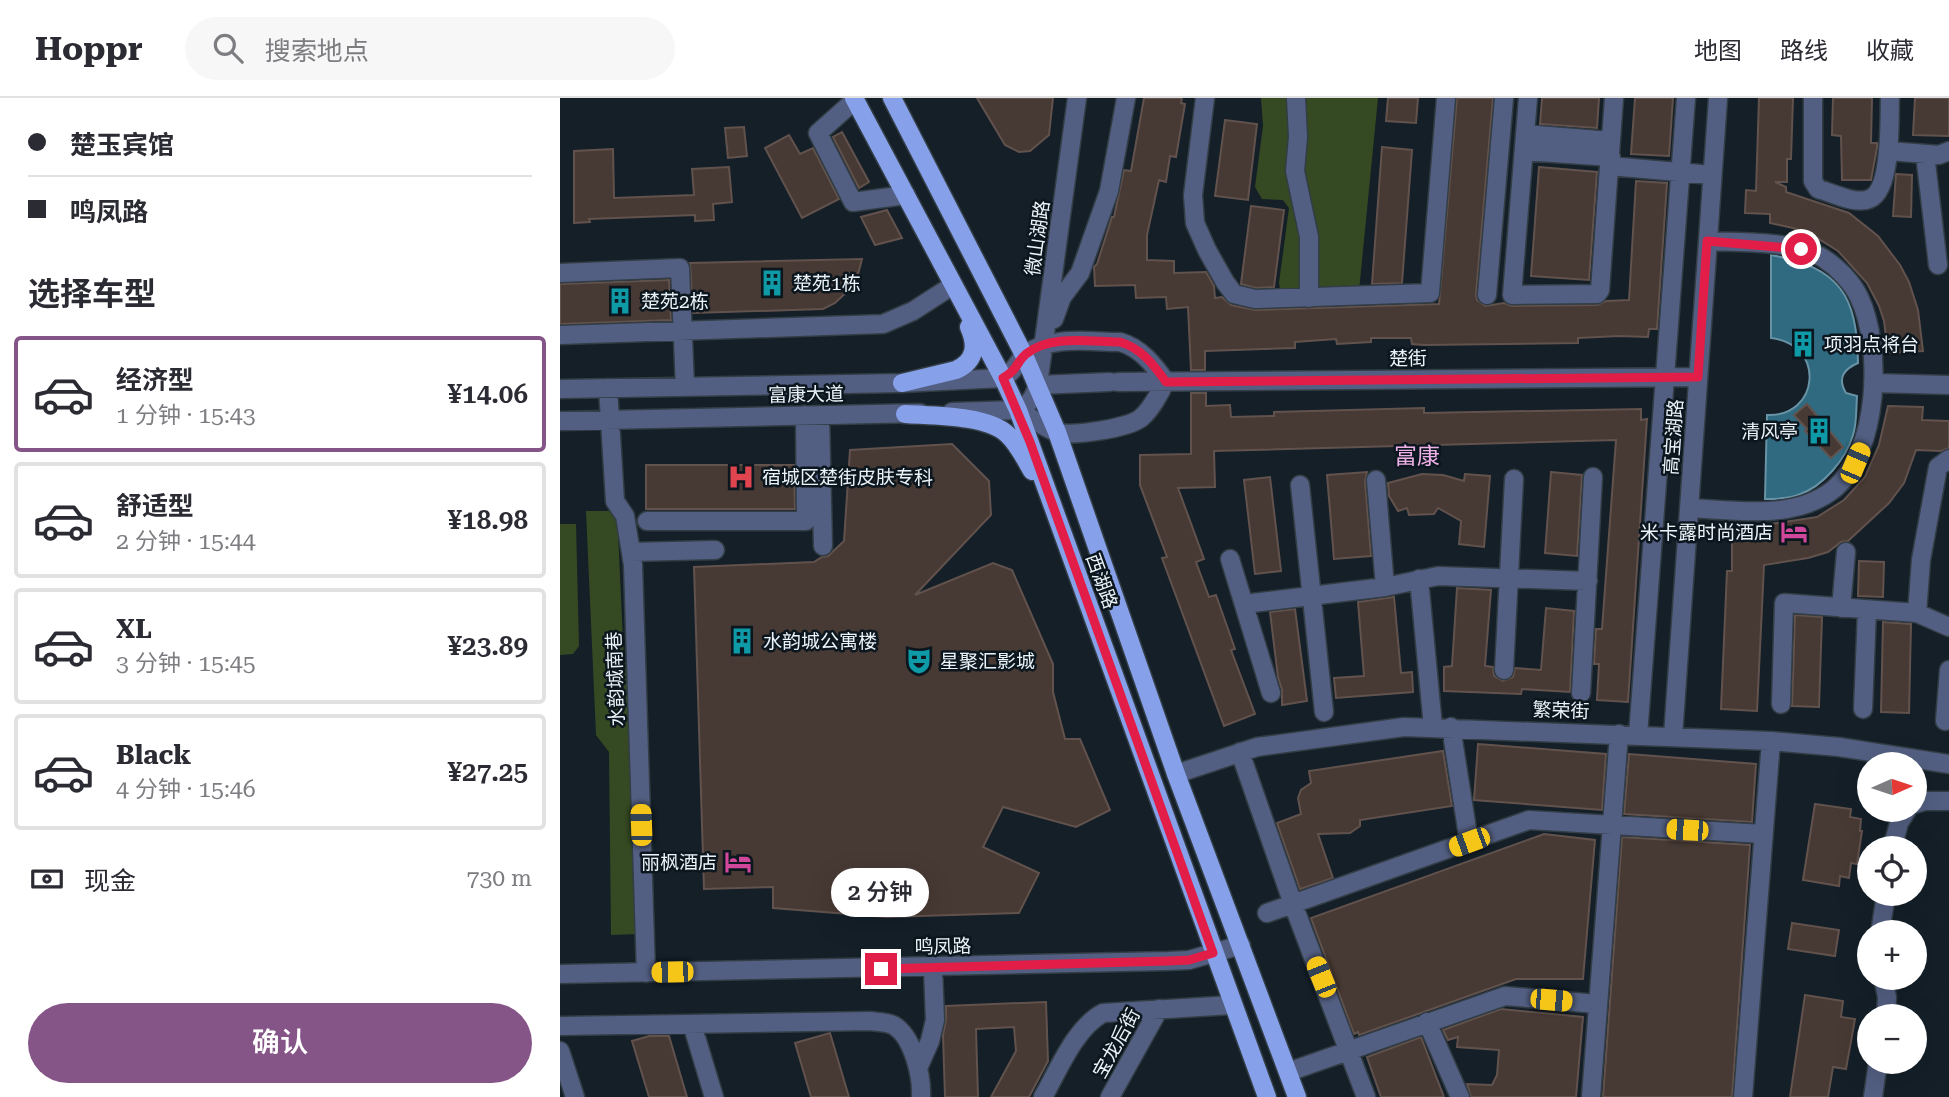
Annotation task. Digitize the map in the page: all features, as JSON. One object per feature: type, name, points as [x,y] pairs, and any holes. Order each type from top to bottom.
[{"type":"main road","name":"西湖路","points":[[892,98],[1024,355],[1058,432],[1176,774],[1297,1097]]},
{"type":"main road","name":"西湖路","points":[[854,99],[1018,410],[1267,1097]]},
{"type":"main road","points":[[902,383],[957,370],[972,358],[973,337],[942,262]]},
{"type":"main road","points":[[905,414],[980,422],[1006,433],[1025,458],[1056,514]]},
{"type":"street","name":"微山湖路","points":[[1038,384],[1077,98]]},
{"type":"street","points":[[1044,345],[1062,298],[1080,273],[1109,191],[1126,98]]},
{"type":"street","points":[[1205,98],[1193,195],[1195,223],[1224,282],[1234,293],[1255,299],[1430,293],[1446,98]]},
{"type":"street","points":[[1296,98],[1298,137],[1295,171],[1309,237],[1309,298]]},
{"type":"street","points":[[1487,295],[1504,98]]},
{"type":"street","points":[[1528,98],[1512,295],[1598,293],[1601,286],[1614,98]]},
{"type":"street","points":[[1638,734],[1686,98]]},
{"type":"street","name":"高宝湖路","points":[[1673,736],[1717,98]]},
{"type":"street","points":[[1813,98],[1813,181],[1818,189],[1868,201],[1876,196],[1882,184],[1889,151],[1890,98]]},
{"type":"street","points":[[854,99],[818,133],[853,202],[906,195]]},
{"type":"street","points":[[1524,142],[1611,155],[1680,172],[1712,175]]},
{"type":"street","points":[[1889,151],[1939,155],[1949,151]]},
{"type":"street","points":[[1925,154],[1938,265]]},
{"type":"street","points":[[1689,508],[1765,512],[1804,506],[1833,490],[1855,463],[1861,446],[1873,383],[1868,325],[1864,310],[1849,281],[1837,269],[1824,258],[1801,249],[1707,241]]},
{"type":"street","points":[[560,273],[680,268],[685,387]]},
{"type":"street","points":[[560,335],[883,324],[913,311],[944,291]]},
{"type":"street","points":[[1003,378],[1016,368],[1024,355],[1044,345],[1059,342],[1120,342],[1128,344],[1145,356],[1166,382],[1142,417],[1128,426],[1109,430],[1058,432],[1018,410]]},
{"type":"street","name":"楚街","points":[[1038,384],[1698,377]]},
{"type":"street","name":"富康大道","points":[[560,389],[902,383],[1003,378]]},
{"type":"street","points":[[1873,383],[1949,385]]},
{"type":"street","points":[[1018,410],[1031,403],[1038,384]]},
{"type":"street","name":"水韵城南巷","points":[[608,388],[615,501],[625,516],[631,552],[646,973]]},
{"type":"street","name":"富康大道","points":[[560,421],[1018,410]]},
{"type":"street","points":[[647,521],[806,521],[813,415]]},
{"type":"street","points":[[813,415],[823,546]]},
{"type":"street","points":[[1917,613],[1921,560],[1938,467],[1949,459]]},
{"type":"street","points":[[1581,693],[1593,477]]},
{"type":"street","points":[[1504,670],[1514,479]]},
{"type":"street","points":[[1376,480],[1385,587]]},
{"type":"street","points":[[1300,485],[1324,712]]},
{"type":"street","points":[[631,552],[715,550]]},
{"type":"street","points":[[1842,608],[1846,552]]},
{"type":"street","points":[[1230,559],[1271,693]]},
{"type":"street","points":[[1244,604],[1385,587],[1438,576],[1588,580]]},
{"type":"street","points":[[1419,579],[1442,727],[1469,842]]},
{"type":"street","points":[[1781,704],[1784,603],[1917,613],[1949,627]]},
{"type":"street","points":[[1864,709],[1867,610]]},
{"type":"street","points":[[1945,721],[1949,670]]},
{"type":"street","name":"繁荣街","points":[[1176,774],[1240,752],[1280,742],[1404,727],[1771,741],[1839,747],[1949,764]]},
{"type":"street","points":[[1591,1097],[1619,734]]},
{"type":"street","points":[[1743,1097],[1771,741]]},
{"type":"street","points":[[1240,752],[1293,904],[1366,1097]]},
{"type":"street","points":[[1927,801],[1949,802]]},
{"type":"street","points":[[1268,914],[1529,820],[1763,834]]},
{"type":"street","name":"鸣凤路","points":[[560,974],[1168,961],[1189,960],[1241,945]]},
{"type":"street","points":[[918,1068],[936,1020],[933,968]]},
{"type":"street","points":[[1288,1072],[1505,996],[1597,1004]]},
{"type":"street","points":[[1043,1097],[1081,1030],[1090,1020],[1103,1013],[1233,1005]]},
{"type":"street","name":"宝龙后街","points":[[1110,1097],[1159,1009]]},
{"type":"street","points":[[560,1026],[870,1021],[892,1024],[904,1035],[918,1068],[921,1097]]},
{"type":"street","points":[[1427,1022],[1460,1097]]},
{"type":"street","points":[[692,1024],[714,1097]]},
{"type":"street","points":[[560,1051],[575,1097]]},
{"type":"street","points":[[1873,1097],[1876,1074]]},
{"type":"green space","points":[[1261,98],[1378,98],[1359,291],[1281,295],[1279,283],[1289,208],[1283,200],[1262,199],[1255,187],[1263,126]]},
{"type":"green space","points":[[586,511],[617,511],[624,662],[631,670],[638,934],[611,935],[609,752],[596,735]]},
{"type":"green space","points":[[560,524],[576,524],[579,646],[573,654],[560,655]]},
{"type":"water","points":[[1771,255],[1814,268],[1829,277],[1840,289],[1854,320],[1858,363],[1849,368],[1842,378],[1846,393],[1857,396],[1854,430],[1850,444],[1839,462],[1825,479],[1807,491],[1790,497],[1765,499],[1767,415],[1785,413],[1798,405],[1810,380],[1808,366],[1801,353],[1789,343],[1771,338]]},
{"type":"building","points":[[977,98],[1053,98],[1049,135],[1030,151],[1019,152],[1005,145]]},
{"type":"building","points":[[1144,98],[1182,98],[1181,103],[1185,104],[1176,157],[1170,156],[1166,182],[1159,180],[1147,235],[1147,260],[1174,261],[1174,273],[1206,272],[1214,286],[1215,298],[1222,297],[1231,305],[1255,310],[1439,304],[1457,98],[1493,98],[1477,300],[1485,306],[1504,303],[1512,306],[1597,305],[1606,301],[1629,300],[1636,181],[1667,183],[1657,329],[1649,329],[1648,337],[1578,338],[1578,343],[1424,345],[1412,344],[1411,338],[1371,338],[1371,342],[1337,344],[1336,339],[1295,342],[1295,348],[1205,351],[1205,370],[1191,370],[1188,307],[1167,309],[1166,297],[1136,298],[1135,285],[1095,286],[1094,267],[1114,217],[1124,170],[1131,171]]},
{"type":"building","points":[[1388,98],[1418,98],[1416,123],[1386,121]]},
{"type":"building","points":[[1542,98],[1599,98],[1597,128],[1540,124]]},
{"type":"building","points":[[1635,98],[1673,98],[1669,156],[1631,154]]},
{"type":"building","points":[[1759,98],[1793,98],[1791,159],[1787,159],[1787,182],[1775,182],[1786,187],[1786,192],[1849,213],[1878,236],[1909,282],[1918,310],[1923,351],[1888,353],[1879,306],[1867,283],[1838,251],[1793,228],[1770,223],[1770,214],[1745,213],[1746,190],[1756,191]]},
{"type":"building","points":[[1833,98],[1872,98],[1871,143],[1877,143],[1877,148],[1871,180],[1842,180],[1841,136],[1832,135]]},
{"type":"building","points":[[1915,98],[1949,98],[1949,136],[1913,135]]},
{"type":"building","points":[[1225,120],[1257,124],[1248,200],[1215,196]]},
{"type":"building","points":[[744,127],[747,156],[728,158],[725,128]]},
{"type":"building","points":[[842,132],[869,182],[859,188],[833,137]]},
{"type":"building","points":[[789,135],[800,154],[813,148],[839,199],[802,218],[765,148]]},
{"type":"building","points":[[1382,147],[1412,150],[1402,283],[1372,284]]},
{"type":"building","points":[[613,149],[614,198],[694,195],[692,169],[729,167],[732,202],[713,204],[714,220],[695,221],[695,215],[589,219],[590,222],[574,223],[574,151]]},
{"type":"building","points":[[1539,167],[1597,172],[1589,280],[1531,276]]},
{"type":"building","points":[[1896,174],[1912,175],[1911,217],[1893,216]]},
{"type":"building","points":[[1251,206],[1284,210],[1274,287],[1256,288],[1241,284]]},
{"type":"building","points":[[887,210],[902,238],[875,245],[861,217]]},
{"type":"building","name":"楚苑1栋","points":[[862,259],[851,288],[835,303],[823,309],[693,313],[690,263]]},
{"type":"building","name":"楚苑2栋","points":[[669,280],[671,320],[560,324],[560,284]]},
{"type":"building","name":"项羽点将台","points":[[1795,335],[1812,336],[1811,353],[1794,352]]},
{"type":"building","points":[[1191,393],[1206,393],[1206,406],[1230,405],[1231,417],[1274,416],[1274,412],[1424,408],[1424,413],[1641,409],[1641,420],[1647,419],[1628,702],[1597,700],[1599,664],[1594,664],[1596,629],[1602,629],[1616,440],[1214,451],[1215,487],[1178,488],[1204,559],[1196,562],[1209,597],[1216,595],[1235,649],[1231,650],[1255,714],[1224,726],[1162,558],[1167,557],[1140,485],[1140,455],[1191,454]]},
{"type":"building","points":[[1807,404],[1843,447],[1831,458],[1794,415]]},
{"type":"building","points":[[1888,406],[1923,407],[1922,420],[1949,421],[1949,448],[1941,451],[1916,450],[1904,483],[1889,503],[1848,541],[1841,542],[1828,552],[1808,558],[1764,565],[1757,711],[1721,709],[1727,571],[1732,571],[1732,535],[1763,536],[1764,525],[1817,517],[1844,500],[1865,477],[1879,445]]},
{"type":"building","points":[[952,444],[989,481],[991,515],[915,595],[993,563],[1012,570],[1053,664],[1053,692],[1065,739],[1080,739],[1110,810],[1076,827],[1003,807],[983,847],[1039,873],[1019,913],[887,917],[773,908],[773,887],[704,889],[694,567],[814,562],[828,556],[844,541],[850,450]]},
{"type":"building","points":[[646,465],[794,465],[795,509],[646,509]]},
{"type":"building","points":[[1367,472],[1365,481],[1371,556],[1334,559],[1327,475]]},
{"type":"building","points":[[1551,472],[1582,475],[1577,556],[1545,553]]},
{"type":"building","points":[[1422,474],[1443,475],[1464,481],[1465,474],[1490,476],[1484,547],[1459,544],[1461,521],[1438,508],[1434,514],[1409,515],[1407,508],[1398,511],[1389,496],[1388,483]]},
{"type":"building","points":[[1270,477],[1281,571],[1255,574],[1244,480]]},
{"type":"building","points":[[1859,561],[1884,562],[1883,597],[1858,596]]},
{"type":"building","points":[[1457,588],[1491,590],[1485,666],[1493,667],[1494,676],[1503,681],[1513,677],[1515,668],[1541,670],[1546,608],[1574,611],[1570,692],[1522,689],[1521,694],[1444,691],[1444,667],[1452,666]]},
{"type":"building","points":[[1394,597],[1401,673],[1412,672],[1413,692],[1336,698],[1334,678],[1364,676],[1358,602]]},
{"type":"building","points":[[1295,609],[1307,701],[1282,705],[1270,612]]},
{"type":"building","points":[[1795,615],[1822,617],[1819,707],[1792,706]]},
{"type":"building","points":[[1883,622],[1911,624],[1909,713],[1881,712]]},
{"type":"building","points":[[1478,744],[1606,754],[1602,810],[1474,800]]},
{"type":"building","points":[[1443,751],[1452,806],[1360,820],[1360,826],[1350,833],[1318,834],[1333,878],[1300,889],[1277,823],[1301,814],[1298,798],[1301,790],[1311,783],[1309,771]]},
{"type":"building","points":[[1629,754],[1756,764],[1752,822],[1624,814]]},
{"type":"building","points":[[1815,804],[1851,809],[1850,817],[1861,822],[1862,831],[1861,836],[1857,836],[1857,864],[1851,863],[1849,878],[1840,876],[1839,886],[1803,880]]},
{"type":"building","points":[[1544,834],[1595,840],[1583,979],[1516,979],[1359,1035],[1358,1032],[1354,1034],[1311,918]]},
{"type":"building","points":[[1622,837],[1750,845],[1732,1097],[1603,1097]]},
{"type":"building","points":[[1792,923],[1839,930],[1835,956],[1788,949]]},
{"type":"building","points":[[1805,995],[1843,1001],[1841,1017],[1855,1019],[1846,1069],[1833,1067],[1828,1097],[1790,1097]]},
{"type":"building","points":[[1046,1002],[1048,1061],[1029,1097],[991,1097],[1016,1051],[1014,1027],[976,1029],[978,1097],[945,1097],[943,1035],[946,1006]]},
{"type":"building","points":[[1501,1009],[1583,1017],[1576,1097],[1471,1097],[1467,1084],[1492,1085],[1497,1075],[1499,1050],[1457,1047],[1458,1037],[1448,1040],[1443,1030]]},
{"type":"building","points":[[830,1033],[849,1097],[811,1097],[795,1043]]},
{"type":"building","points":[[649,1036],[669,1036],[687,1097],[649,1097],[632,1041]]},
{"type":"building","points":[[1421,1037],[1444,1097],[1381,1097],[1367,1057]]},
{"type":"place","name":"楚苑1栋","points":[[772,283]]},
{"type":"place","name":"楚苑2栋","points":[[620,301]]},
{"type":"place","name":"项羽点将台","points":[[1803,344]]},
{"type":"place","name":"清风亭","points":[[1819,431]]},
{"type":"place","name":"宿城区楚街皮肤专科","points":[[741,477]]},
{"type":"place","name":"米卡露时尚酒店","points":[[1794,532]]},
{"type":"place","name":"水韵城公寓楼","points":[[742,641]]},
{"type":"place","name":"星聚汇影城","points":[[919,661]]},
{"type":"place","name":"丽枫酒店","points":[[738,862]]},
{"type":"district","name":"富康","points":[[1417,456]]},
{"type":"route","points":[[881,969],[1189,960],[1213,953],[1030,442],[1003,378],[1016,368],[1024,355],[1044,345],[1059,342],[1120,342],[1128,344],[1145,356],[1166,382],[1698,377],[1707,241],[1768,244],[1801,249]]}]
